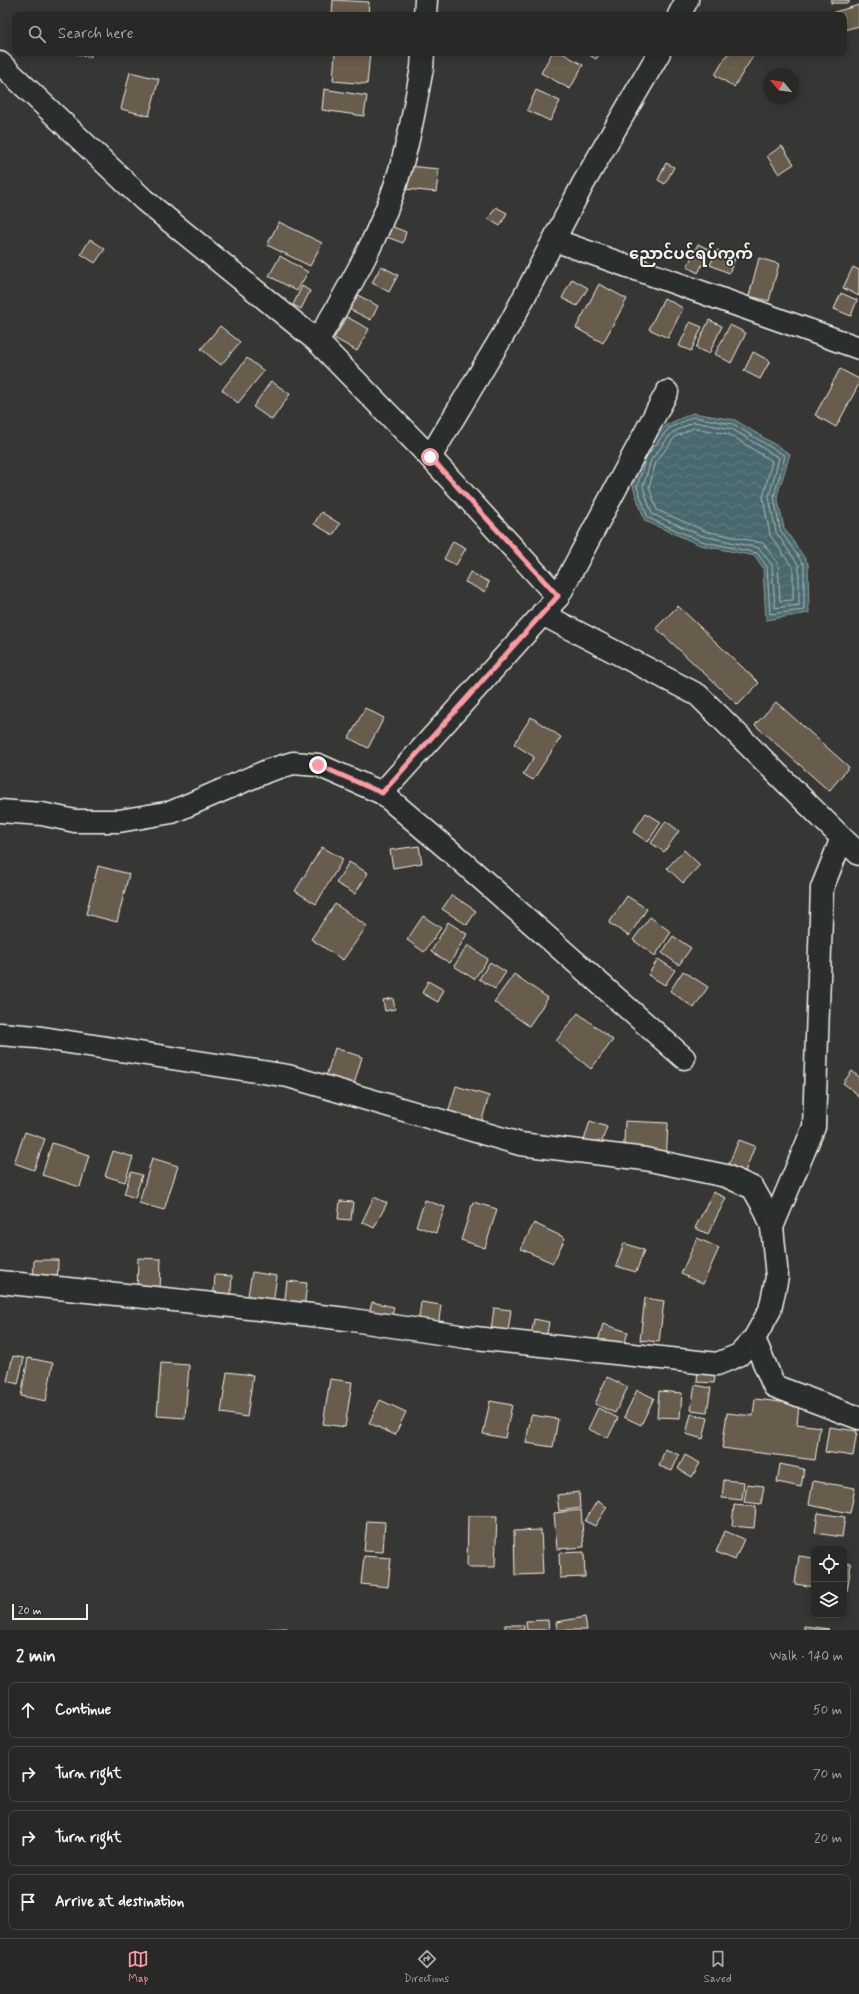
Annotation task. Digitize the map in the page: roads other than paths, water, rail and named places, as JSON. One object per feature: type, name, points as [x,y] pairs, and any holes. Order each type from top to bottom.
[{"type":"street","points":[[425,12],[426,0]]},
{"type":"street","points":[[681,12],[687,0]]},
{"type":"street","points":[[317,341],[340,302],[380,225],[402,164],[422,68],[423,56]]},
{"type":"street","points":[[430,457],[512,320],[583,184],[657,56]]},
{"type":"street","points":[[0,63],[144,200],[317,341],[430,457],[558,596]]},
{"type":"street","points":[[554,240],[859,348]]},
{"type":"street","points":[[382,793],[558,596],[667,392]]},
{"type":"street","points":[[542,614],[698,696],[859,854]]},
{"type":"street","points":[[0,811],[42,814],[75,821],[119,821],[172,812],[267,771],[293,763],[318,765],[382,793],[450,851],[684,1058]]},
{"type":"street","points":[[772,1227],[814,1127],[822,888],[842,838]]},
{"type":"street","points":[[0,1034],[36,1037],[288,1076],[520,1144],[645,1159],[726,1176],[753,1188],[765,1209],[772,1227],[777,1277],[770,1310],[754,1339],[738,1355],[718,1364],[466,1337],[346,1319],[240,1306],[0,1282]]},
{"type":"street","points":[[754,1339],[774,1386],[859,1418]]},
{"type":"water","points":[[693,413],[735,420],[790,454],[777,496],[784,528],[808,563],[809,613],[766,620],[763,568],[755,556],[700,545],[645,521],[633,487],[642,455],[666,425]]},
{"type":"district","name":"ညောင်ပင်ရပ်ကွက်","points":[[691,254]]}]
